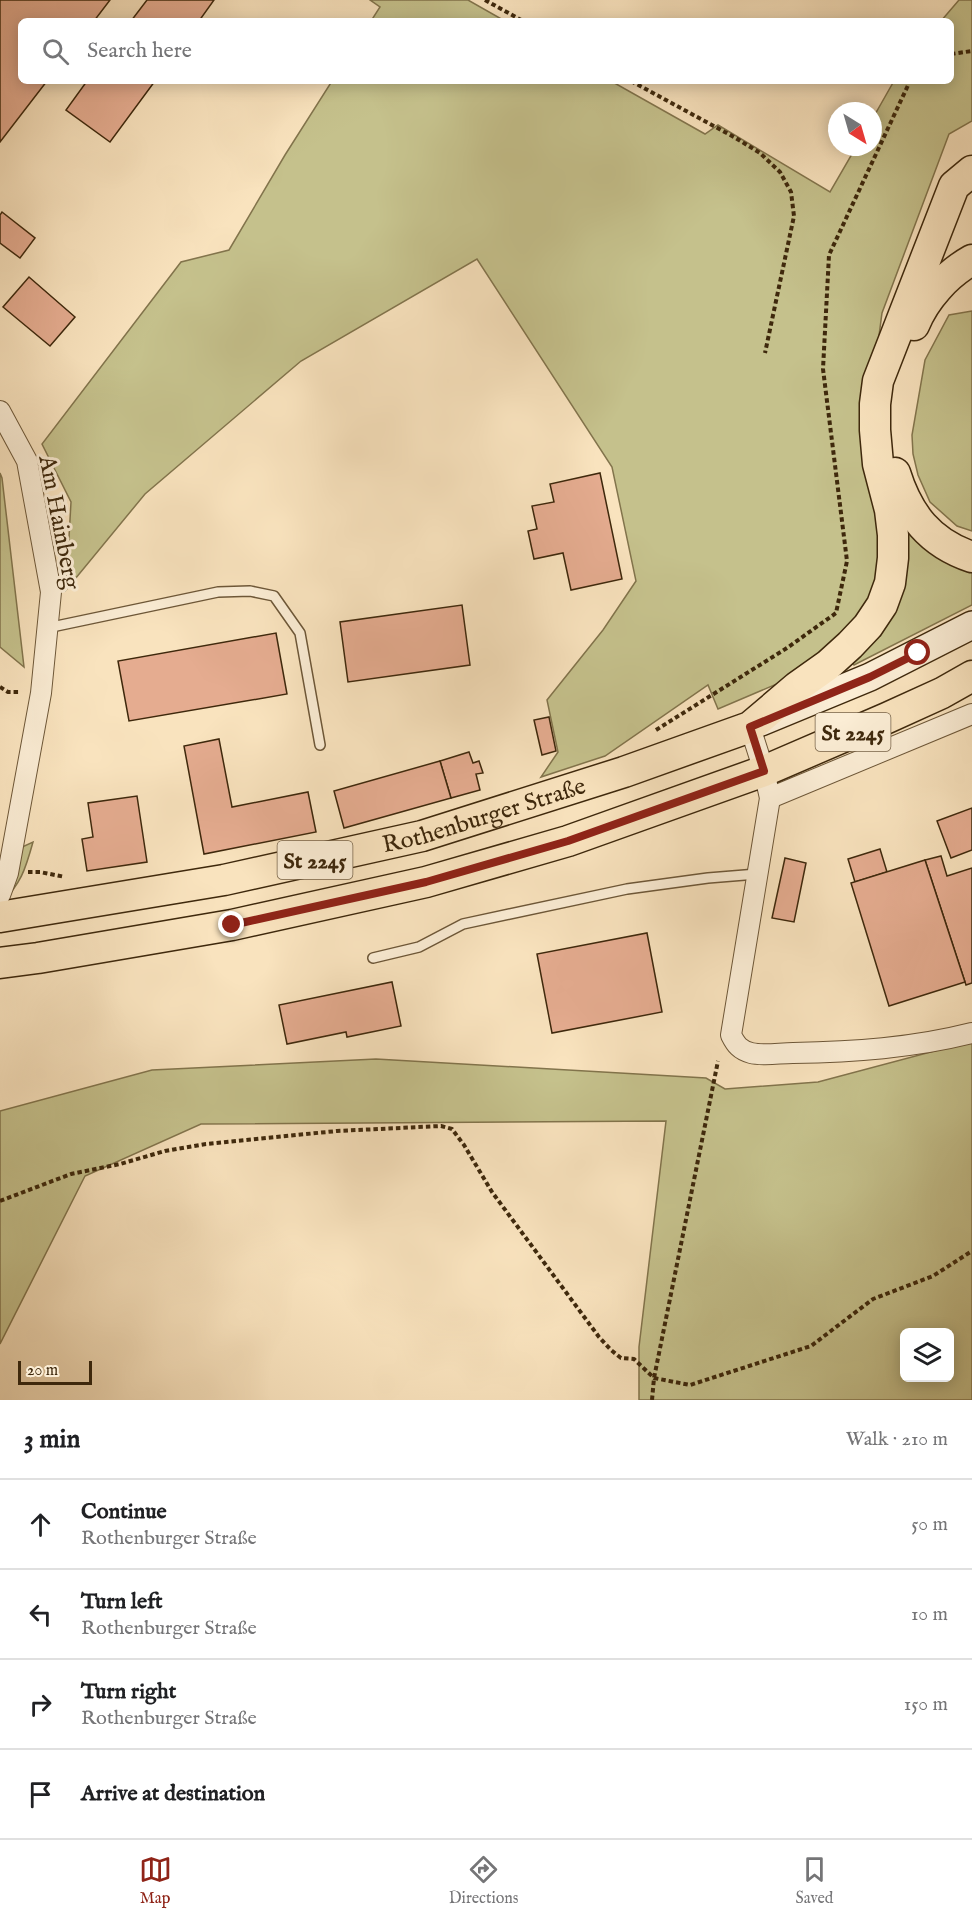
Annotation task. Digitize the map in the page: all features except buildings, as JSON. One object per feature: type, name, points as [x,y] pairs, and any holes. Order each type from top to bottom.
[{"type":"main road","points":[[750,727],[850,645],[868,626],[882,605],[890,583],[893,535],[890,510],[878,464],[875,404],[878,381],[963,182]]},
{"type":"main road","points":[[972,260],[964,264],[932,294],[917,318],[890,392],[889,415],[894,468],[901,492],[911,510],[924,529],[943,545],[972,557]]},
{"type":"main road","name":"Rothenburger Straße","points":[[0,917],[224,880],[422,836],[624,772],[750,727],[870,677],[972,625]]},
{"type":"main road","name":"Rothenburger Straße","points":[[0,963],[232,925],[426,882],[767,784],[972,676]]},
{"type":"street","name":"Am Hainberg","points":[[0,411],[27,461],[51,592],[40,693],[8,873],[0,895]]},
{"type":"street","name":"Rothenburger Straße","points":[[767,784],[972,714]]},
{"type":"street","points":[[750,727],[767,784],[757,874],[731,1035],[738,1047],[753,1054],[844,1052],[898,1046],[972,1033]]},
{"type":"lane","points":[[47,628],[218,592],[250,591],[274,596],[300,633],[320,745]]},
{"type":"lane","points":[[373,958],[419,947],[463,924],[627,889],[757,874]]},
{"type":"path","points":[[485,0],[518,18]]},
{"type":"path","points":[[954,54],[972,51]]},
{"type":"path","points":[[637,84],[760,153],[780,172],[791,192],[794,216],[765,353]]},
{"type":"path","points":[[652,733],[787,648],[836,613],[847,561],[823,369],[830,255],[909,84]]},
{"type":"path","points":[[8,873],[40,872],[72,879]]},
{"type":"path","points":[[652,1400],[654,1378],[718,1061]]},
{"type":"path","points":[[0,1201],[71,1174],[120,1164],[165,1151],[206,1144],[382,1128],[441,1126],[452,1129],[465,1145],[492,1192],[610,1350],[621,1358],[634,1359],[654,1378],[690,1385],[811,1346],[873,1299],[933,1276],[972,1251]]},
{"type":"shaded area","points":[[370,0],[468,0],[500,18],[373,18],[380,7]]},
{"type":"shaded area","points":[[959,0],[972,0],[972,121],[949,134],[882,313],[868,418],[884,533],[875,597],[805,672],[718,709],[708,685],[605,756],[541,777],[558,752],[547,700],[603,630],[636,581],[612,467],[477,259],[301,361],[145,494],[66,590],[71,502],[42,444],[181,262],[229,250],[330,84],[616,84],[705,134],[718,125],[830,192],[851,156],[882,156],[882,102],[892,84],[954,84],[954,18],[944,18]]},
{"type":"shaded area","points":[[972,311],[972,531],[957,526],[930,502],[918,475],[913,454],[912,435],[925,360],[949,315]]},
{"type":"shaded area","points":[[0,473],[2,478],[24,667],[0,647]]},
{"type":"shaded area","points":[[902,526],[972,571],[972,605],[854,665],[851,661]]},
{"type":"shaded area","points":[[33,842],[21,876],[0,905],[0,857]]},
{"type":"shaded area","points":[[972,1041],[972,1400],[639,1400],[639,1347],[666,1121],[201,1124],[85,1176],[0,1344],[0,1111],[152,1070],[376,1059],[706,1078],[725,1089],[818,1082]]},
{"type":"route","points":[[232,925],[426,882],[568,841],[764,771],[750,727],[870,677],[918,653]]}]
